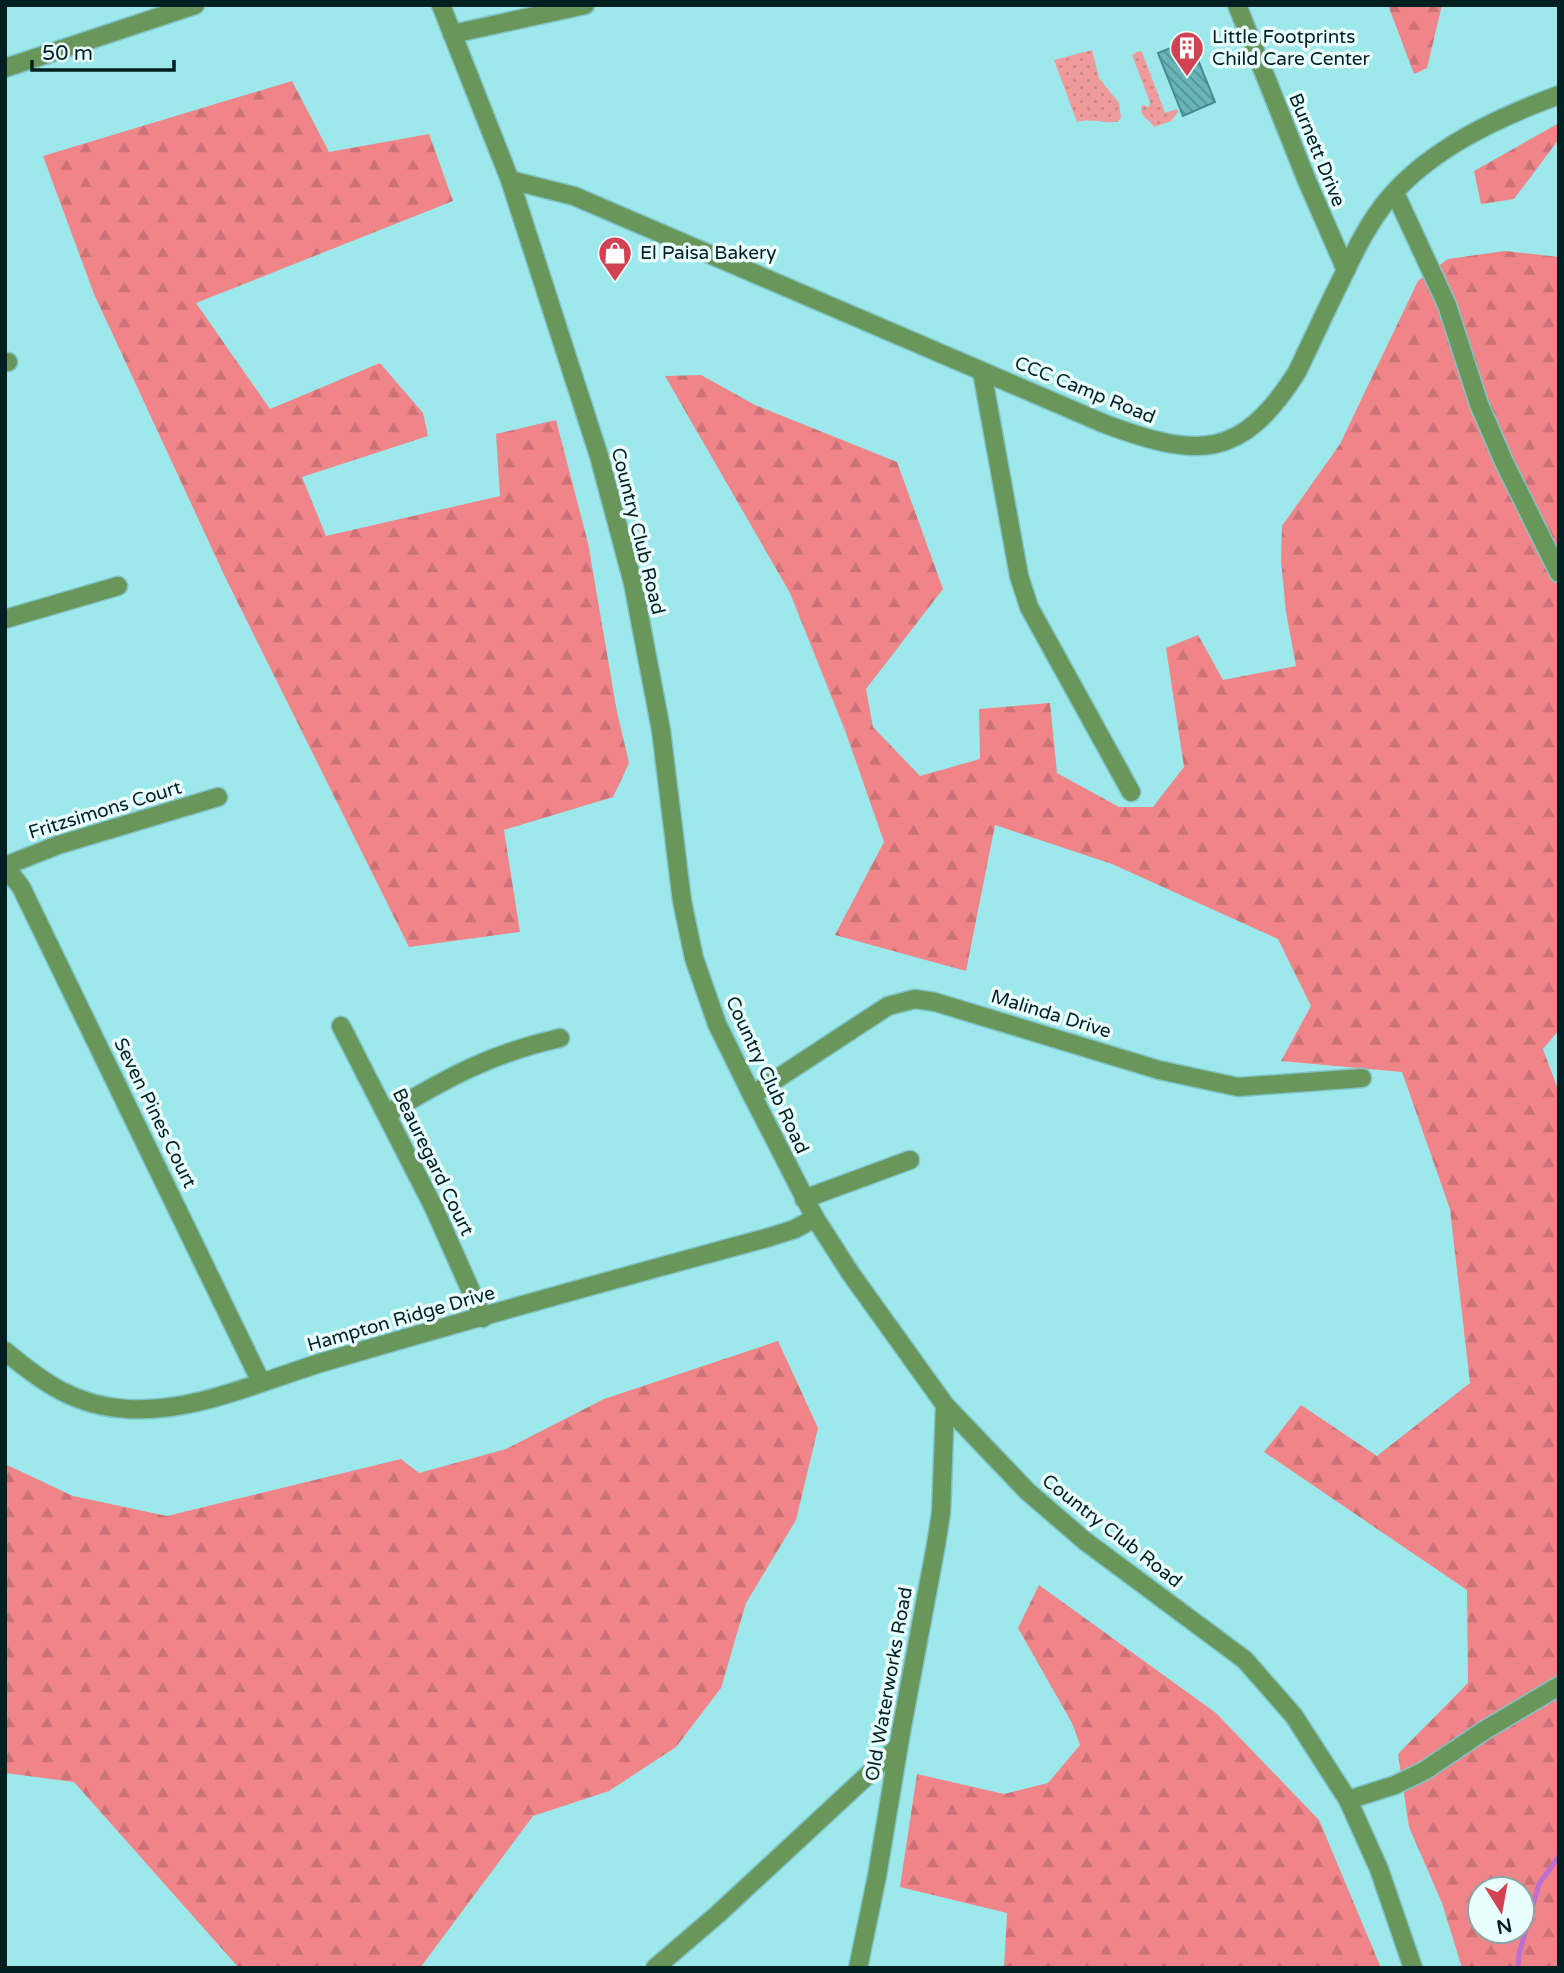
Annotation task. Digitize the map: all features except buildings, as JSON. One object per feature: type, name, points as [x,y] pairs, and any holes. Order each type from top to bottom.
[{"type":"street","points":[[5,68],[195,5]]},
{"type":"street","name":"Country Club Road","points":[[441,5],[510,180],[599,456],[633,583],[661,730],[682,901],[694,958],[717,1024],[752,1096],[815,1218],[851,1274],[945,1405],[1027,1491],[1084,1541],[1245,1660],[1294,1716],[1348,1800],[1379,1869],[1413,1968]]},
{"type":"street","points":[[452,34],[585,5]]},
{"type":"street","name":"Burnett Drive","points":[[1237,5],[1311,192],[1346,270]]},
{"type":"street","name":"CCC Camp Road","points":[[510,180],[573,196],[982,372],[1146,439],[1194,447],[1220,443],[1238,436],[1254,426],[1283,394],[1297,372],[1369,226],[1395,192],[1440,154],[1490,125],[1559,96]]},
{"type":"street","points":[[1395,192],[1447,306],[1479,404],[1504,462],[1559,573]]},
{"type":"street","points":[[982,372],[1019,576],[1029,607],[1131,792]]},
{"type":"street","points":[[5,619],[118,586]]},
{"type":"street","name":"Fritzsimons Court","points":[[5,866],[58,845],[218,797]]},
{"type":"street","name":"Seven Pines Court","points":[[5,866],[21,887],[261,1382]]},
{"type":"street","name":"Malinda Drive","points":[[752,1096],[872,1015],[896,1003],[915,999],[936,1002],[1159,1070],[1220,1084],[1238,1087],[1362,1078]]},
{"type":"street","name":"Beauregard Court","points":[[341,1027],[435,1208],[483,1318]]},
{"type":"street","points":[[387,1115],[465,1069],[528,1045],[560,1038]]},
{"type":"street","points":[[804,1199],[910,1160]]},
{"type":"street","name":"Hampton Ridge Drive","points":[[5,1351],[37,1378],[81,1401],[127,1409],[149,1409],[189,1403],[770,1237],[795,1229],[815,1218]]},
{"type":"street","name":"Old Waterworks Road","points":[[858,1968],[877,1876],[941,1513],[945,1405]]},
{"type":"street","points":[[1348,1800],[1395,1785],[1424,1771],[1485,1730],[1559,1686]]},
{"type":"street","points":[[655,1968],[718,1914],[898,1747]]},
{"type":"green space","points":[[1388,5],[1442,5],[1427,68],[1414,74]]},
{"type":"green space","points":[[292,81],[329,152],[429,134],[453,201],[196,303],[270,409],[380,363],[423,413],[428,436],[302,477],[326,536],[500,496],[496,434],[556,420],[588,543],[617,712],[629,763],[613,797],[504,830],[520,932],[409,947],[227,581],[94,294],[43,156]]},
{"type":"green space","points":[[1559,123],[1559,139],[1514,199],[1481,204],[1474,171]]},
{"type":"green space","points":[[1505,251],[1559,257],[1559,1030],[1543,1049],[1559,1092],[1559,1968],[1462,1968],[1442,1903],[1409,1827],[1398,1754],[1468,1683],[1467,1590],[1264,1452],[1301,1405],[1377,1456],[1470,1383],[1450,1209],[1402,1072],[1281,1061],[1311,1006],[1278,939],[1112,864],[995,825],[966,971],[835,935],[884,842],[846,733],[790,593],[665,376],[701,375],[755,405],[897,462],[943,589],[866,689],[873,727],[920,776],[980,759],[979,709],[1050,703],[1057,773],[1119,807],[1153,807],[1184,767],[1166,648],[1198,635],[1223,680],[1296,666],[1286,612],[1281,561],[1282,526],[1340,444],[1418,281],[1448,259]]},
{"type":"green space","points":[[778,1341],[818,1428],[796,1520],[746,1603],[721,1688],[676,1747],[609,1791],[533,1816],[420,1968],[239,1968],[74,1782],[5,1773],[5,1464],[73,1496],[167,1516],[401,1459],[419,1473],[506,1449],[604,1399]]},
{"type":"green space","points":[[1039,1585],[1216,1713],[1319,1820],[1381,1968],[1004,1968],[1007,1913],[900,1887],[917,1774],[1004,1794],[1048,1783],[1080,1745],[1072,1723],[1018,1628]]},
{"type":"shaded area","points":[[1092,50],[1099,78],[1119,103],[1121,118],[1117,122],[1077,122],[1054,60]]},
{"type":"shaded area","points":[[1142,52],[1165,113],[1177,109],[1178,112],[1171,121],[1154,127],[1141,112],[1142,105],[1149,107],[1150,102],[1132,55]]},
{"type":"waterway","points":[[1518,1968],[1519,1954],[1539,1884],[1559,1856]]},
{"type":"place","name":"Little Footprints Child Care Center","points":[[1187,78]]},
{"type":"place","name":"El Paisa Bakery","points":[[615,283]]}]
